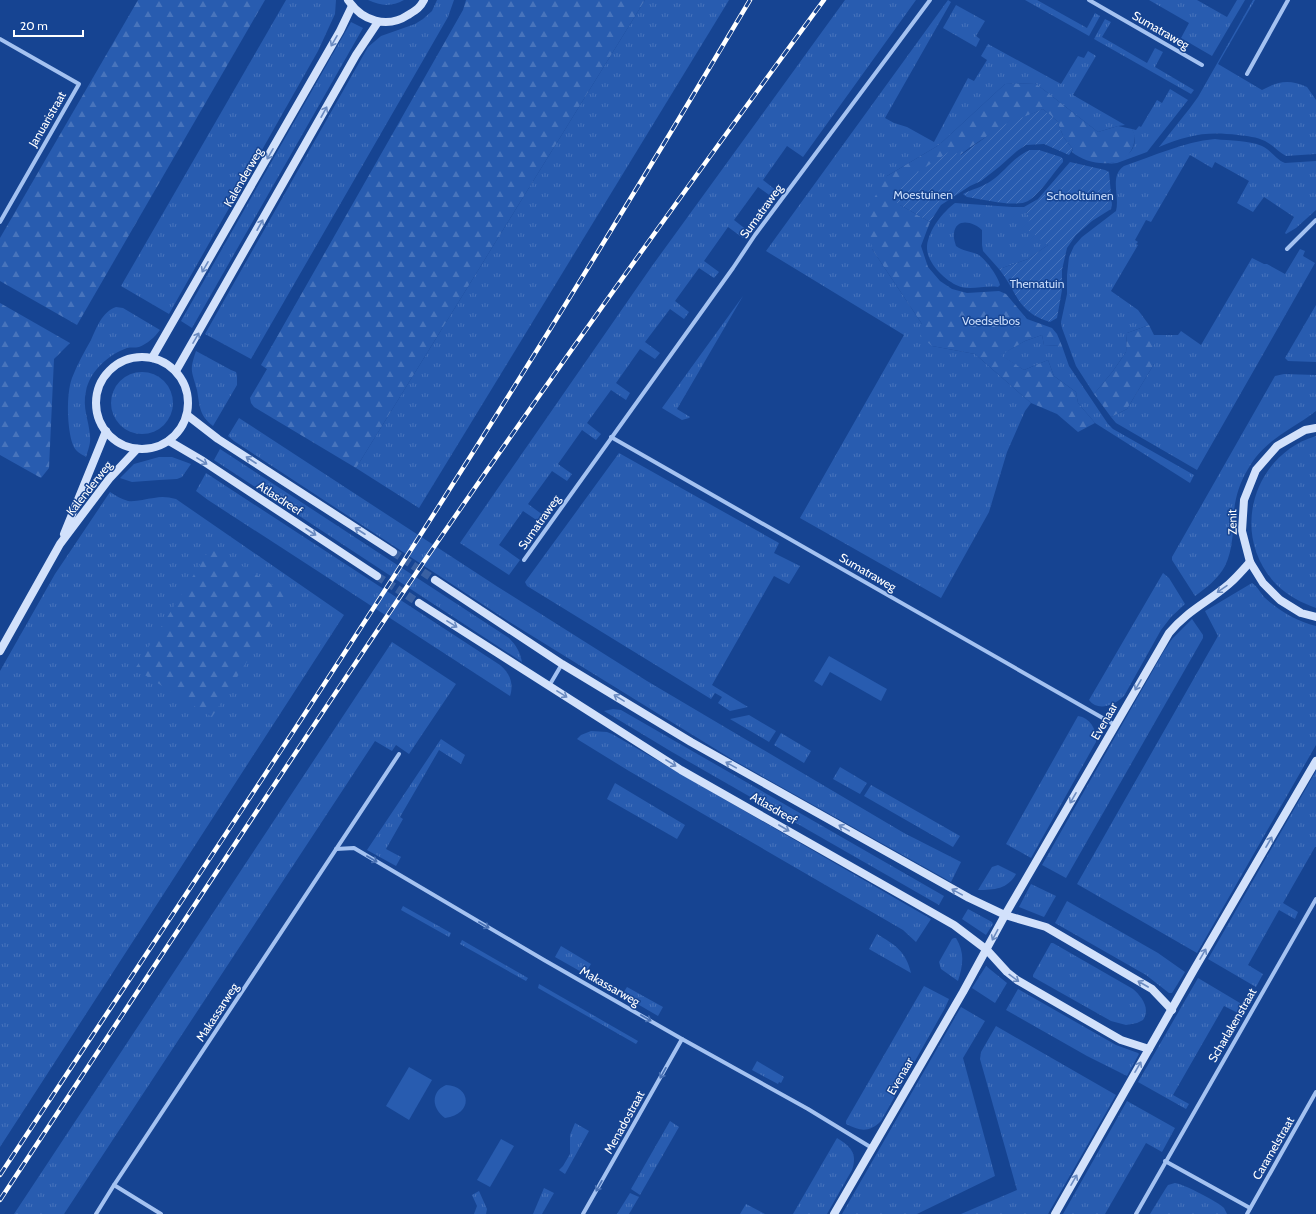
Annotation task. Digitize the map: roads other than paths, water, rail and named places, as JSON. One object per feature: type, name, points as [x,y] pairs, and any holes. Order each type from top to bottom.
[{"type":"main road","points":[[350,3],[365,17],[378,22],[400,20],[420,8],[424,0]]},
{"type":"main road","name":"Kalenderweg","points":[[152,358],[340,31],[350,3]]},
{"type":"main road","points":[[176,371],[356,55],[378,22]]},
{"type":"main road","points":[[141,357],[152,358],[164,363],[176,371],[184,384],[188,400],[187,414],[180,430],[169,441],[154,448],[137,449],[120,443],[106,431],[98,414],[97,397],[100,385],[107,374],[116,365],[128,359],[141,357]]},
{"type":"main road","name":"Atlasdreef","points":[[187,414],[218,439],[393,552]]},
{"type":"main road","name":"Zenit","points":[[1316,428],[1305,430],[1278,446],[1256,470],[1244,500],[1242,532],[1250,562],[1263,583],[1280,600],[1301,613],[1316,617]]},
{"type":"main road","name":"Kalenderweg","points":[[0,651],[60,544],[106,431]]},
{"type":"main road","name":"Atlasdreef","points":[[169,441],[210,466],[377,576]]},
{"type":"main road","name":"Kalenderweg","points":[[60,544],[109,479],[137,449]]},
{"type":"main road","name":"Evenaar","points":[[834,1214],[987,950],[1005,915],[1169,633],[1178,621],[1228,584],[1250,562]]},
{"type":"main road","name":"Atlasdreef","points":[[435,580],[562,664],[691,742],[955,891],[1005,915]]},
{"type":"main road","name":"Atlasdreef","points":[[419,603],[681,770],[954,925],[987,950]]},
{"type":"main road","points":[[1055,1214],[1316,761]]},
{"type":"main road","points":[[1005,915],[1046,927],[1152,989],[1172,1010]]},
{"type":"main road","points":[[987,950],[1007,972],[1017,980],[1121,1040],[1149,1049]]},
{"type":"street","name":"Sumatraweg","points":[[524,560],[755,235],[930,0]]},
{"type":"street","name":"Sumatraweg","points":[[1089,0],[1202,65]]},
{"type":"street","points":[[1246,74],[1288,0]]},
{"type":"street","name":"Januaristraat","points":[[0,39],[79,84],[0,222]]},
{"type":"street","points":[[1287,249],[1316,220]]},
{"type":"street","name":"Sumatraweg","points":[[612,437],[1115,725]]},
{"type":"street","points":[[549,686],[562,664]]},
{"type":"street","name":"Makassarweg","points":[[96,1214],[399,754]]},
{"type":"street","name":"Makassarweg","points":[[336,849],[354,848],[682,1039],[808,1109],[872,1148]]},
{"type":"street","name":"Scharlakenstraat","points":[[1136,1214],[1316,899]]},
{"type":"street","name":"Menadostraat","points":[[583,1214],[682,1039]]},
{"type":"street","name":"Caramelstraat","points":[[1247,1214],[1316,1092]]},
{"type":"street","points":[[1165,1161],[1250,1208]]},
{"type":"street","points":[[114,1185],[161,1214]]},
{"type":"tunnel","points":[[393,552],[435,580]]},
{"type":"tunnel","points":[[377,576],[419,603]]},
{"type":"railway","points":[[0,1175],[261,781],[450,488],[652,164],[750,0]]},
{"type":"railway","points":[[0,1200],[264,800],[425,560],[622,278],[824,0]]},
{"type":"park label","name":"Moestuinen","points":[[923,194]]},
{"type":"park label","name":"Schooltuinen","points":[[1080,195]]},
{"type":"park label","name":"Thematuin","points":[[1037,283]]},
{"type":"park label","name":"Voedselbos","points":[[991,320]]}]
